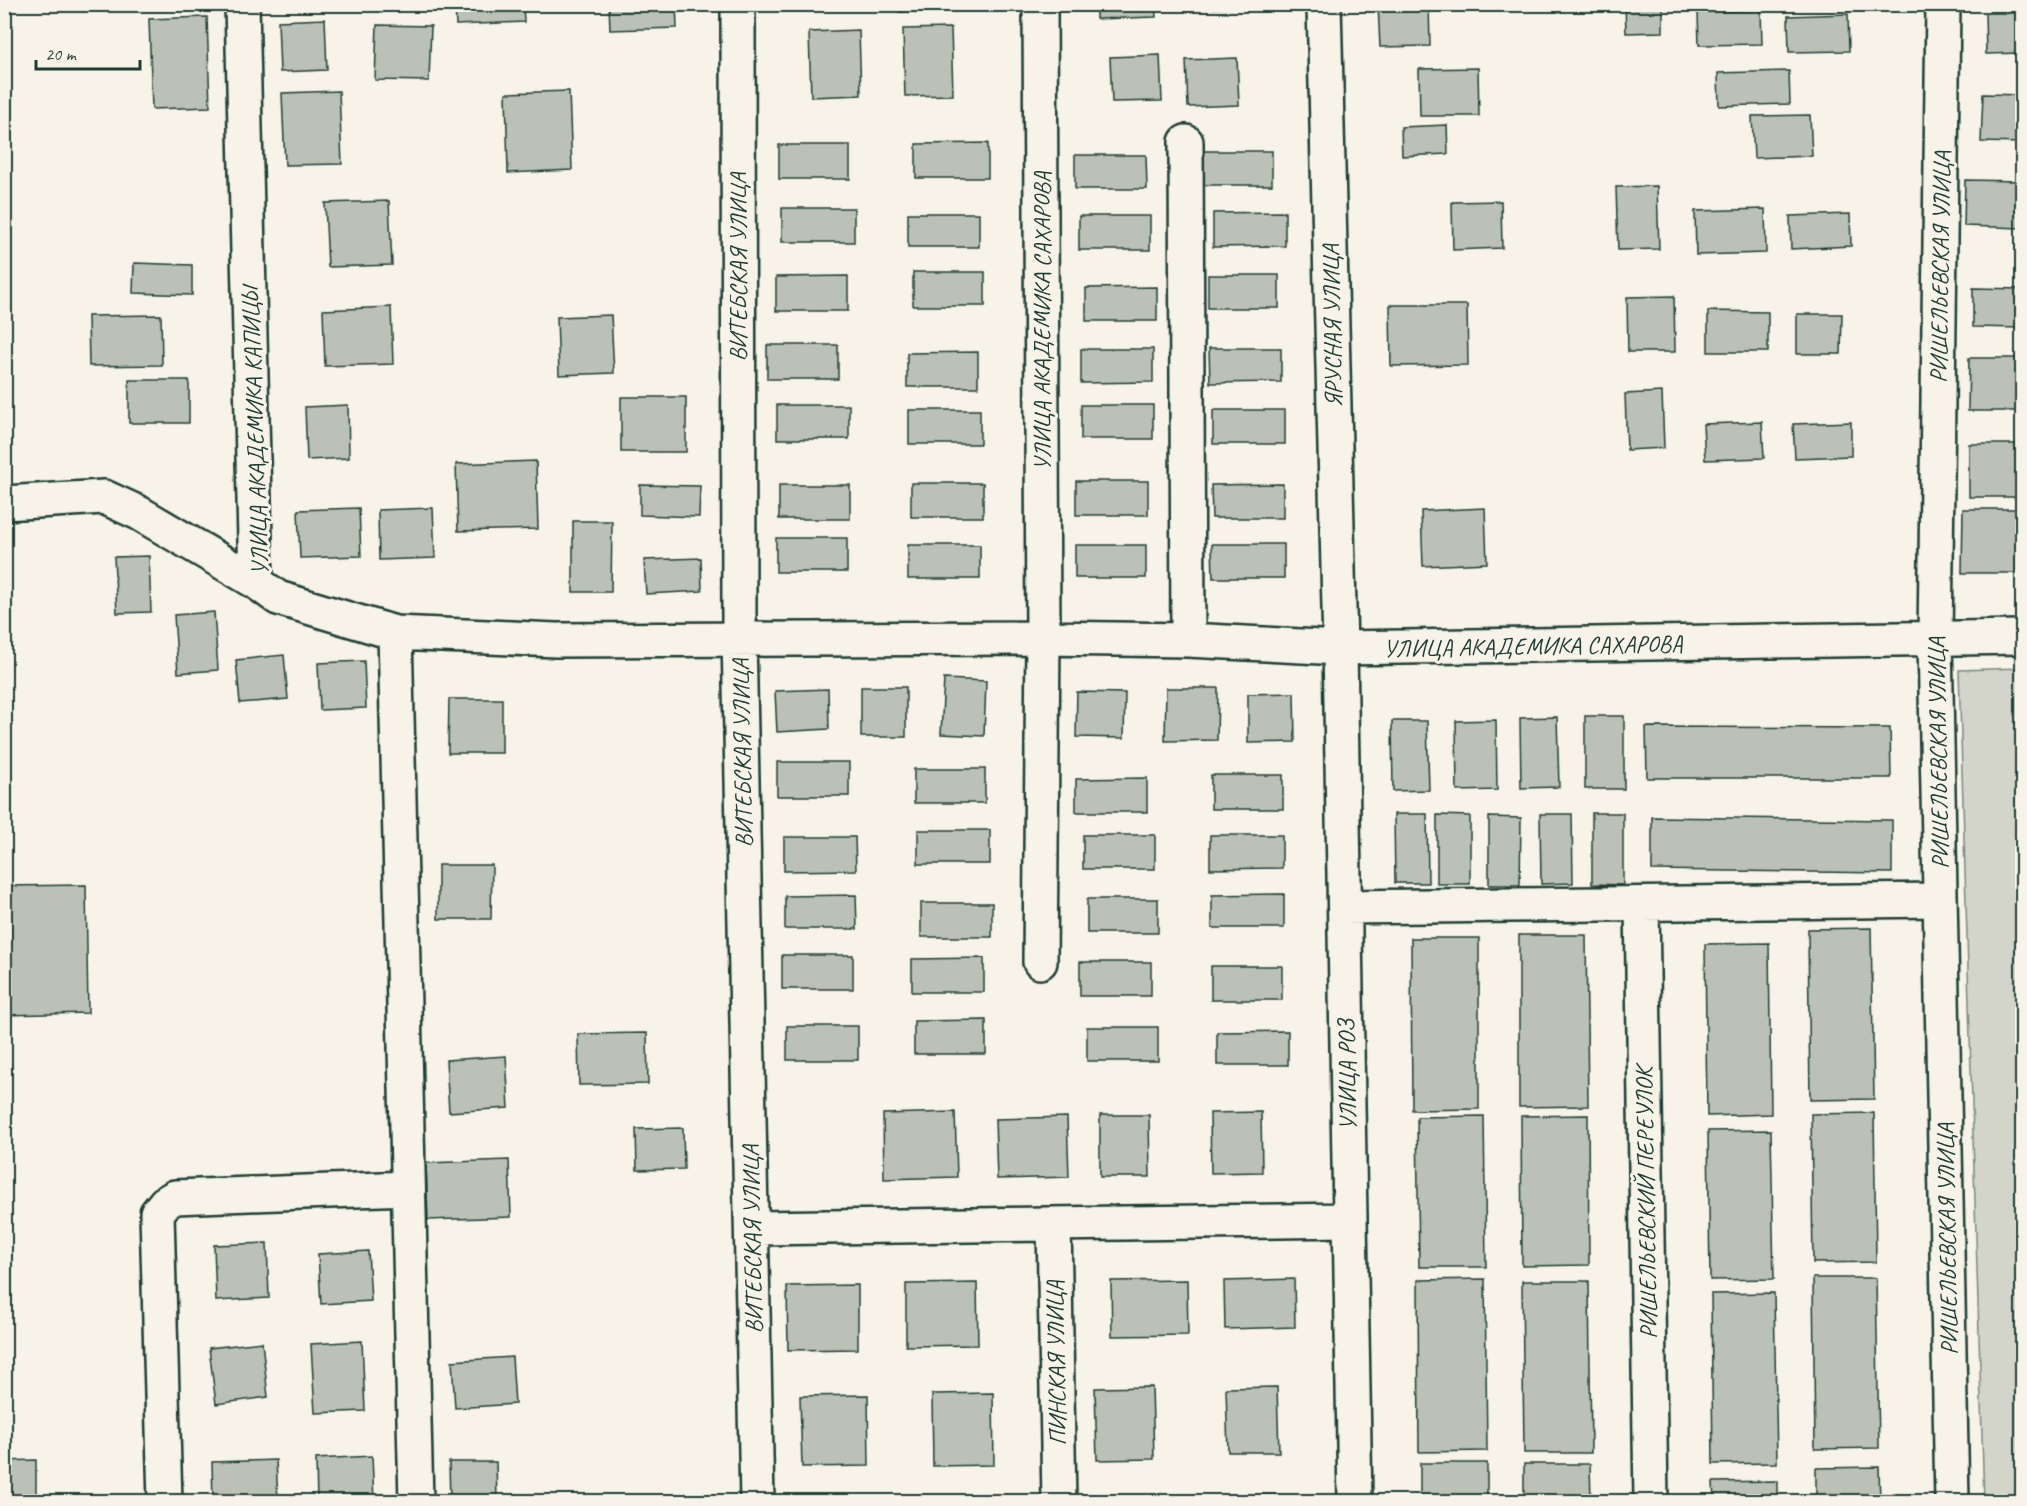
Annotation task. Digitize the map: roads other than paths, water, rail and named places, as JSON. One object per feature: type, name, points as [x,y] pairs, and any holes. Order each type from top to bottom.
[{"type":"street","name":"УЛИЦА АКАДЕМИКА КАПИЦЫ","points":[[242,4],[256,582],[278,598],[395,633],[556,640],[739,637]]},
{"type":"street","name":"ВИТЕБСКАЯ УЛИЦА","points":[[738,4],[739,637],[757,1502]]},
{"type":"street","name":"УЛИЦА АКАДЕМИКА САХАРОВА","points":[[1040,4],[1043,638],[1040,962]]},
{"type":"street","name":"ЯРУСНАЯ УЛИЦА","points":[[1324,4],[1340,648]]},
{"type":"street","name":"РИШЕЛЬЕВСКАЯ УЛИЦА","points":[[1943,4],[1935,640],[1952,1502]]},
{"type":"street","points":[[1186,142],[1188,640]]},
{"type":"street","points":[[4,503],[104,497],[139,513],[256,582]]},
{"type":"street","points":[[395,633],[416,1502]]},
{"type":"street","name":"УЛИЦА АКАДЕМИКА САХАРОВА","points":[[739,637],[1188,640],[1340,648],[2022,637]]},
{"type":"street","name":"УЛИЦА РОЗ","points":[[1340,648],[1355,1502]]},
{"type":"street","points":[[1345,907],[1940,900]]},
{"type":"street","name":"РИШЕЛЬЕВСКИЙ ПЕРЕУЛОК","points":[[1642,904],[1651,1502]]},
{"type":"street","points":[[165,1502],[157,1213],[165,1203],[176,1197],[407,1188]]},
{"type":"street","points":[[752,1228],[1350,1220]]},
{"type":"street","name":"ПИНСКАЯ УЛИЦА","points":[[1054,1224],[1059,1502]]}]
